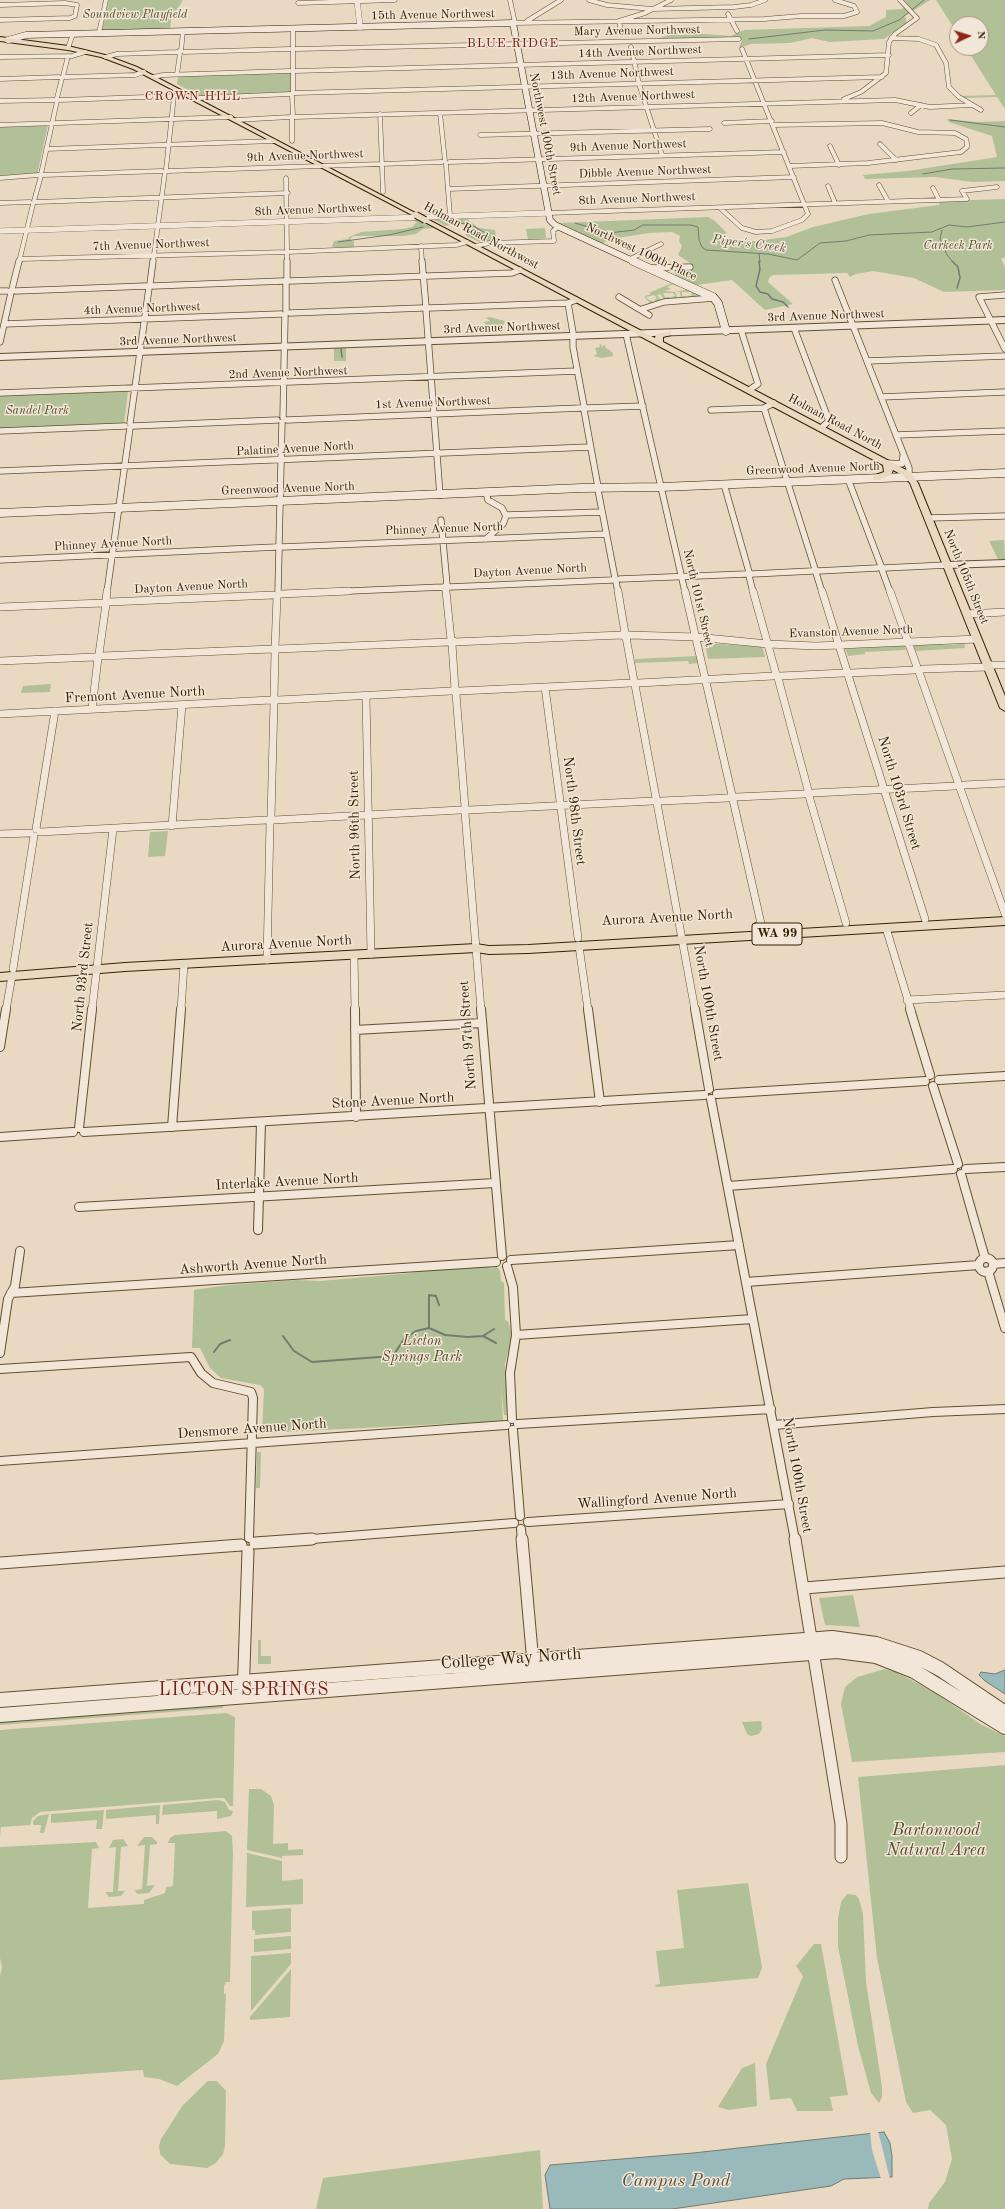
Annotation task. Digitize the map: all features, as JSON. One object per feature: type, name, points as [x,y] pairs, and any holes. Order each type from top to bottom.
[{"type":"highway","name":"Aurora Avenue North","points":[[682,936],[762,928],[1005,914]]},
{"type":"highway","name":"Aurora Avenue North","points":[[0,970],[8,974],[87,971],[97,969],[476,948],[489,950],[578,942],[682,936],[886,928],[1005,921]]},
{"type":"main road","name":"15th Avenue Northwest","points":[[8,40],[26,35],[516,23]]},
{"type":"main road","name":"Northwest 100th Street","points":[[516,23],[516,44],[548,213],[551,222],[559,226]]},
{"type":"main road","points":[[0,39],[26,35]]},
{"type":"main road","name":"Holman Road Northwest","points":[[0,39],[68,48],[106,57],[144,72],[182,94],[200,100]]},
{"type":"main road","name":"Holman Road Northwest","points":[[153,77],[160,78],[274,141],[749,390]]},
{"type":"main road","name":"Northwest 100th Place","points":[[559,226],[714,298]]},
{"type":"main road","points":[[714,298],[718,303],[726,331]]},
{"type":"main road","points":[[659,343],[659,336],[668,333]]},
{"type":"main road","name":"Holman Road North","points":[[749,390],[887,463],[910,477]]},
{"type":"main road","points":[[876,478],[888,473],[889,470],[887,463]]},
{"type":"main road","name":"Greenwood Avenue North","points":[[0,513],[1005,473]]},
{"type":"main road","name":"North 105th Street","points":[[910,477],[1005,708]]},
{"type":"street","points":[[99,33],[106,0]]},
{"type":"street","points":[[298,3],[395,0]]},
{"type":"street","name":"Northwest 100th Street","points":[[510,0],[516,23]]},
{"type":"street","points":[[516,23],[532,19],[561,0]]},
{"type":"street","points":[[589,0],[608,5],[652,9],[746,6],[765,0]]},
{"type":"street","points":[[621,31],[619,21],[652,9],[671,0]]},
{"type":"street","name":"15th Avenue Northwest","points":[[516,23],[730,18],[756,20],[801,16],[844,16],[857,12],[854,6],[835,0]]},
{"type":"street","points":[[836,101],[861,92],[882,77],[887,71],[889,55],[888,45],[891,38],[918,17],[900,0]]},
{"type":"street","points":[[0,5],[65,1],[73,3],[77,6],[75,16],[68,18],[0,20]]},
{"type":"street","points":[[357,1],[360,27]]},
{"type":"street","points":[[725,7],[737,31]]},
{"type":"street","points":[[292,141],[293,29]]},
{"type":"street","points":[[177,74],[183,31]]},
{"type":"street","points":[[68,48],[73,34]]},
{"type":"street","points":[[891,38],[919,39],[936,46],[946,62],[949,87],[971,105],[981,110]]},
{"type":"street","name":"Mary Avenue Northwest","points":[[106,57],[120,54],[180,52],[739,39]]},
{"type":"street","points":[[631,47],[633,62],[639,84],[662,155]]},
{"type":"street","points":[[720,208],[744,229],[764,232],[806,218],[808,214],[773,123],[742,49]]},
{"type":"street","points":[[0,57],[68,56],[85,52]]},
{"type":"street","name":"14th Avenue Northwest","points":[[153,77],[177,74],[889,55]]},
{"type":"street","points":[[0,342],[33,202],[41,175],[62,77],[68,56]]},
{"type":"street","points":[[0,79],[135,75],[144,72]]},
{"type":"street","name":"13th Avenue Northwest","points":[[200,100],[292,94],[882,77]]},
{"type":"street","points":[[0,101],[174,96],[182,94]]},
{"type":"street","points":[[92,709],[98,656],[162,198],[174,96]]},
{"type":"street","name":"12th Avenue Northwest","points":[[0,125],[836,101],[899,100],[921,105],[971,105]]},
{"type":"street","points":[[911,112],[921,105]]},
{"type":"street","points":[[440,113],[450,216]]},
{"type":"street","points":[[380,114],[383,192]]},
{"type":"street","points":[[724,123],[882,123],[918,132],[955,134],[966,139],[967,143],[966,148],[961,152],[839,165],[790,166]]},
{"type":"street","points":[[480,136],[710,129]]},
{"type":"street","points":[[46,149],[274,141]]},
{"type":"street","points":[[880,144],[896,160]]},
{"type":"street","points":[[830,146],[839,165]]},
{"type":"street","name":"9th Avenue Northwest","points":[[0,178],[41,175],[784,152]]},
{"type":"street","name":"Dibble Avenue Northwest","points":[[448,188],[794,177]]},
{"type":"street","points":[[267,960],[275,649],[278,595],[278,526],[280,502],[288,222],[288,194],[286,178]]},
{"type":"street","points":[[879,185],[888,201]]},
{"type":"street","points":[[828,186],[836,204]]},
{"type":"street","name":"8th Avenue Northwest","points":[[0,231],[966,199],[962,191],[998,187]]},
{"type":"street","points":[[933,188],[940,200]]},
{"type":"street","points":[[0,203],[288,194]]},
{"type":"street","points":[[475,246],[490,242],[554,241],[553,231],[559,226]]},
{"type":"street","name":"7th Avenue Northwest","points":[[20,259],[456,245],[467,242]]},
{"type":"street","points":[[630,259],[661,244]]},
{"type":"street","points":[[421,246],[427,342],[440,495]]},
{"type":"street","points":[[651,268],[690,268]]},
{"type":"street","points":[[0,291],[512,274],[520,270]]},
{"type":"street","name":"North 105th Street","points":[[834,280],[896,435],[909,470],[910,477]]},
{"type":"street","points":[[1005,295],[980,296],[1005,349]]},
{"type":"street","points":[[619,297],[642,309],[649,315]]},
{"type":"street","points":[[642,309],[664,302],[714,298]]},
{"type":"street","name":"4th Avenue Northwest","points":[[4,324],[568,303],[576,300]]},
{"type":"street","points":[[568,303],[577,371],[584,408]]},
{"type":"street","name":"3rd Avenue Northwest","points":[[0,358],[1005,320]]},
{"type":"street","points":[[794,328],[829,421],[821,428]]},
{"type":"street","points":[[741,330],[758,384],[749,390]]},
{"type":"street","name":"North 101st Street","points":[[626,334],[762,928]]},
{"type":"street","points":[[867,361],[1005,356]]},
{"type":"street","name":"2nd Avenue Northwest","points":[[0,393],[577,371]]},
{"type":"street","points":[[881,397],[1005,392]]},
{"type":"street","points":[[711,410],[764,408],[774,403]]},
{"type":"street","name":"1st Avenue Northwest","points":[[0,431],[643,406]]},
{"type":"street","name":"North 100th Street","points":[[584,408],[710,1094],[804,1588],[841,1824],[841,1857]]},
{"type":"street","name":"North 103rd Street","points":[[764,408],[786,482],[925,919]]},
{"type":"street","points":[[896,435],[1005,431]]},
{"type":"street","name":"Palatine Avenue North","points":[[0,471],[590,447]]},
{"type":"street","points":[[887,463],[902,464],[903,456]]},
{"type":"street","points":[[848,479],[918,669],[1005,914]]},
{"type":"street","points":[[724,484],[808,793],[846,923]]},
{"type":"street","points":[[486,493],[488,500],[502,508],[506,515],[503,524],[486,539]]},
{"type":"street","points":[[506,515],[602,512]]},
{"type":"street","points":[[928,518],[1005,516]]},
{"type":"street","name":"North 97th Street","points":[[441,520],[444,541],[446,587],[495,1184],[499,1259]]},
{"type":"street","name":"Phinney Avenue North","points":[[0,560],[606,534]]},
{"type":"street","name":"Dayton Avenue North","points":[[0,608],[106,602],[1005,563]]},
{"type":"street","points":[[967,614],[1005,612]]},
{"type":"street","name":"Evanston Avenue North","points":[[0,660],[626,635],[696,637],[768,644],[838,645],[977,639]]},
{"type":"street","name":"Fremont Avenue North","points":[[0,714],[1004,665]]},
{"type":"street","name":"North 98th Street","points":[[545,687],[600,1102]]},
{"type":"street","name":"North 96th Street","points":[[366,696],[367,815],[371,954]]},
{"type":"street","points":[[172,826],[182,705]]},
{"type":"street","points":[[0,1047],[8,974],[35,832],[54,711]]},
{"type":"street","points":[[0,834],[1005,783]]},
{"type":"street","name":"North 93rd Street","points":[[78,1130],[113,829]]},
{"type":"street","points":[[886,928],[908,1000],[927,1078],[935,1076],[982,1262]]},
{"type":"street","points":[[354,955],[356,1117]]},
{"type":"street","points":[[172,1127],[184,964]]},
{"type":"street","points":[[908,1000],[1005,995]]},
{"type":"street","points":[[355,1030],[482,1022]]},
{"type":"street","points":[[936,1083],[1005,1076]]},
{"type":"street","name":"Stone Avenue North","points":[[0,1137],[78,1130],[172,1127],[600,1102],[927,1078]]},
{"type":"street","points":[[258,1230],[261,1122]]},
{"type":"street","points":[[728,1186],[1005,1167]]},
{"type":"street","name":"Interlake Avenue North","points":[[79,1206],[495,1184]]},
{"type":"street","points":[[509,1263],[739,1245]]},
{"type":"street","points":[[0,1353],[8,1299],[15,1286],[20,1251]]},
{"type":"street","points":[[499,1259],[508,1256],[513,1287],[516,1335],[510,1374],[533,1667]]},
{"type":"street","name":"Ashworth Avenue North","points":[[12,1293],[499,1259]]},
{"type":"street","points":[[746,1282],[982,1262],[990,1260],[1005,1328]]},
{"type":"street","points":[[991,1267],[1005,1263]]},
{"type":"street","points":[[516,1335],[753,1319]]},
{"type":"street","points":[[0,1369],[169,1357],[191,1357],[201,1373],[213,1383],[251,1392],[253,1398],[252,1443],[243,1697]]},
{"type":"street","name":"Densmore Avenue North","points":[[0,1461],[513,1425],[771,1409]]},
{"type":"street","points":[[774,1425],[933,1412],[1005,1409]]},
{"type":"street","name":"Wallingford Avenue North","points":[[0,1563],[789,1504]]},
{"type":"street","points":[[804,1588],[1005,1572]]},
{"type":"street","name":"College Way North","points":[[0,1716],[243,1697],[811,1638],[832,1638],[861,1641],[904,1652],[940,1669],[1005,1712]]},
{"type":"street","name":"College Way North","points":[[0,1700],[244,1682],[813,1652],[849,1652],[890,1660],[939,1685],[1005,1727]]},
{"type":"green space","name":"Soundview Playfield","points":[[109,0],[183,0],[177,10],[172,13],[170,30],[102,32]]},
{"type":"green space","points":[[903,0],[930,0],[905,16],[907,23],[884,39],[830,42],[812,38],[790,43],[751,44],[739,48],[742,40],[711,38],[654,40],[668,35],[704,34],[731,36],[744,30],[869,26],[886,17],[886,10],[902,9],[907,3]]},
{"type":"green space","points":[[936,0],[1005,0],[1005,109],[997,97],[962,98],[959,96],[996,95],[971,56],[989,56],[989,16],[949,16],[949,20]]},
{"type":"green space","points":[[291,73],[291,93],[199,96],[177,84],[178,76]]},
{"type":"green space","points":[[947,119],[977,122],[1005,121],[1005,181],[972,182],[935,177],[865,179],[863,175],[908,171],[997,157],[992,136],[949,122]]},
{"type":"green space","points":[[48,125],[37,175],[0,176],[0,126]]},
{"type":"green space","name":"Carkeek Park","points":[[1005,199],[1005,257],[1001,259],[1005,267],[1005,290],[944,292],[914,278],[873,271],[856,274],[850,277],[847,273],[773,275],[769,278],[768,282],[793,304],[765,310],[732,280],[697,285],[676,276],[674,270],[692,269],[690,263],[678,255],[682,246],[679,241],[680,236],[672,232],[649,233],[617,238],[602,243],[560,223],[708,217],[715,221],[727,233],[721,235],[722,238],[727,241],[757,241],[786,237],[813,227],[869,214],[939,205],[940,201]]},
{"type":"green space","points":[[468,218],[469,221],[479,228],[495,230],[497,241],[477,241],[465,235],[469,228],[465,225],[459,223],[446,226],[432,219]]},
{"type":"green space","points":[[411,220],[417,220],[434,228],[423,229],[416,234],[403,236],[353,236],[350,239],[354,242],[354,247],[332,247],[334,241],[348,239],[349,237],[361,232],[412,227],[417,222]]},
{"type":"green space","points":[[545,228],[546,238],[528,240],[526,229]]},
{"type":"green space","points":[[674,282],[683,286],[681,287],[673,284],[667,287],[671,289],[664,291],[675,292],[678,299],[672,299],[671,297],[675,296],[673,293],[663,293],[665,297],[670,297],[671,299],[664,300],[661,294],[657,295],[661,300],[656,301],[654,300],[657,298],[654,295],[646,297],[655,302],[650,303],[645,298],[645,296],[651,294],[649,293]]},
{"type":"green space","points":[[690,289],[703,296],[689,298],[688,296],[692,296],[691,292],[682,292],[682,296],[686,296],[688,298],[681,299],[680,292],[675,292]]},
{"type":"green space","points":[[489,317],[505,321],[502,327],[495,328],[498,331],[493,331],[486,326],[484,322],[490,321],[486,318]]},
{"type":"green space","points":[[601,344],[602,347],[606,344],[605,347],[613,353],[613,356],[602,358],[593,356],[597,354],[595,348],[600,347],[599,345]]},
{"type":"green space","points":[[334,348],[346,348],[346,361],[334,361]]},
{"type":"green space","name":"Sandel Park","points":[[128,391],[124,424],[0,429],[0,395]]},
{"type":"green space","points":[[1004,540],[1005,559],[998,559],[989,541]]},
{"type":"green space","points":[[942,642],[943,645],[964,644],[965,648],[915,651],[912,646]]},
{"type":"green space","points":[[705,643],[762,647],[765,657],[708,659]]},
{"type":"green space","points":[[904,644],[906,650],[865,652],[865,654],[848,656],[845,648]]},
{"type":"green space","points":[[697,656],[698,663],[689,664],[688,661],[635,663],[635,659]]},
{"type":"green space","points":[[51,684],[50,692],[21,693],[23,686]]},
{"type":"green space","points":[[168,831],[165,856],[148,857],[150,832]]},
{"type":"green space","name":"Licton Springs Park","points":[[489,1264],[490,1268],[497,1267],[500,1271],[501,1281],[504,1283],[505,1320],[508,1321],[511,1331],[511,1340],[505,1364],[507,1415],[504,1415],[501,1387],[503,1421],[262,1433],[264,1389],[260,1385],[221,1378],[210,1368],[200,1348],[192,1348],[194,1290],[228,1285],[297,1280],[320,1281],[411,1273],[441,1267],[445,1270],[451,1266]]},
{"type":"green space","points":[[257,1452],[261,1452],[260,1488],[256,1488]]},
{"type":"green space","points":[[853,1595],[860,1627],[825,1625],[819,1598]]},
{"type":"green space","points":[[258,1640],[261,1640],[261,1656],[271,1656],[271,1664],[258,1664]]},
{"type":"green space","points":[[885,1669],[896,1672],[934,1692],[982,1725],[1005,1736],[1005,1752],[852,1762],[841,1704],[845,1687],[857,1677]]},
{"type":"green space","points":[[223,1704],[223,1708],[0,1725],[0,1721]]},
{"type":"green space","points":[[226,1713],[235,1717],[233,1806],[230,1806],[224,1798],[218,1798],[40,1812],[32,1818],[30,1825],[1,1827],[0,1836],[0,1730]]},
{"type":"green space","points":[[761,1721],[762,1729],[759,1734],[751,1736],[747,1734],[742,1722]]},
{"type":"green space","name":"Bartonwood Natural Area","points":[[1005,1765],[1005,2209],[928,2209],[929,2203],[945,2182],[952,2159],[946,2125],[930,2110],[913,2113],[906,2102],[877,1958],[858,1777]]},
{"type":"green space","points":[[249,1789],[261,1789],[271,1796],[274,1805],[273,1844],[288,1843],[288,1850],[303,1849],[303,1855],[282,1856],[282,1858],[247,1850]]},
{"type":"green space","points":[[218,1800],[225,1802],[229,1810],[233,1811],[231,1816],[217,1819],[217,1811],[162,1815],[163,1805]]},
{"type":"green space","points":[[160,1805],[159,1824],[156,1824],[156,1815],[106,1819],[106,1810]]},
{"type":"green space","points":[[104,1810],[102,1829],[96,1829],[97,1820],[51,1823],[51,1814]]},
{"type":"green space","points":[[49,1814],[44,1833],[40,1833],[41,1825],[33,1825],[33,1821],[38,1816]]},
{"type":"green space","points":[[226,1831],[232,1836],[233,1853],[230,1982],[226,1982],[224,1986],[224,1994],[226,1994],[224,2041],[218,2054],[177,2086],[159,2079],[144,2077],[143,2070],[0,2080],[0,1976],[2,1968],[0,1958],[0,1847],[96,1842],[99,1848],[92,1849],[88,1908],[144,1904],[144,1900],[165,1893],[166,1887],[173,1886],[175,1843],[168,1843],[170,1838],[175,1835]]},
{"type":"green space","points":[[144,1837],[152,1837],[157,1842],[157,1844],[150,1845],[147,1886],[155,1885],[149,1893],[137,1894],[135,1890],[142,1889],[145,1845],[137,1846]]},
{"type":"green space","points":[[123,1839],[128,1846],[121,1847],[118,1891],[125,1891],[121,1896],[109,1897],[105,1892],[113,1892],[116,1847],[109,1848],[113,1840]]},
{"type":"green space","points":[[247,1853],[282,1861],[282,1881],[303,1879],[303,1904],[246,1907]]},
{"type":"green space","points":[[748,1883],[762,1968],[758,1978],[656,1987],[655,1985],[660,1984],[656,1951],[684,1948],[677,1890]]},
{"type":"green space","points":[[847,1894],[856,1895],[859,1899],[863,1914],[866,1982],[882,2087],[882,2097],[879,2103],[871,2093],[858,2046],[838,1947],[838,1918],[841,1902]]},
{"type":"green space","points":[[291,1908],[291,1932],[255,1935],[255,1930],[252,1930],[252,1911]]},
{"type":"green space","points":[[291,1936],[291,1949],[254,1952],[254,1939]]},
{"type":"green space","points":[[814,1944],[821,1944],[848,2095],[830,2097],[833,2111],[797,2111],[791,2098],[770,2100],[766,2064],[803,1976],[796,1966]]},
{"type":"green space","points":[[291,1953],[291,1964],[251,2011],[251,1956]]},
{"type":"green space","points":[[291,1969],[290,2017],[250,2020],[250,2017]]},
{"type":"green space","points":[[755,2063],[757,2106],[729,2110],[718,2107],[742,2068]]},
{"type":"green space","points":[[208,2081],[217,2081],[226,2091],[225,2146],[223,2154],[216,2163],[207,2168],[170,2164],[160,2154],[159,2146],[161,2139],[183,2105]]},
{"type":"green space","points":[[540,2150],[543,2209],[316,2209],[323,2178]]},
{"type":"water","points":[[1005,1670],[1005,1694],[985,1681],[979,1675],[981,1672],[995,1674]]},
{"type":"water","name":"Campus Pond","points":[[884,2132],[890,2143],[892,2156],[892,2177],[844,2179],[831,2186],[672,2209],[550,2209],[545,2175],[550,2165],[693,2153]]},
{"type":"pier","points":[[878,2131],[890,2179],[881,2179],[872,2150],[870,2132]]},
{"type":"waterway","points":[[749,39],[825,30],[873,31],[899,20],[924,0]]},
{"type":"waterway","points":[[950,120],[1005,127]]},
{"type":"waterway","points":[[923,174],[952,169],[1005,168]]},
{"type":"waterway","name":"Piper's Creek","points":[[575,223],[609,233],[634,230],[643,225],[691,225],[698,227],[699,240],[702,247],[706,250],[768,254],[797,260],[820,243],[846,241],[869,235],[932,232],[949,225],[967,227],[1005,222]]},
{"type":"waterway","name":"Piper's Creek","points":[[450,223],[470,224],[487,234]]},
{"type":"waterway","name":"Piper's Creek","points":[[338,242],[389,235],[423,227]]},
{"type":"waterway","points":[[942,230],[940,239],[947,255],[953,262]]},
{"type":"waterway","points":[[759,254],[760,262]]},
{"type":"waterway","points":[[759,261],[760,269],[756,286],[760,292],[768,294],[772,299],[783,302],[788,307]]},
{"type":"waterway","points":[[953,262],[958,267],[960,278],[957,288]]},
{"type":"waterway","points":[[341,349],[342,357]]},
{"type":"waterway","points":[[429,1328],[429,1295],[436,1296],[439,1305]]},
{"type":"waterway","points":[[283,1336],[294,1351],[312,1362],[393,1356],[404,1339],[416,1331],[429,1328]]},
{"type":"waterway","points":[[429,1328],[445,1335],[468,1337],[483,1336]]},
{"type":"waterway","points":[[483,1336],[494,1329]]},
{"type":"waterway","points":[[483,1336],[496,1343]]},
{"type":"waterway","points":[[214,1352],[220,1344],[230,1340]]},
{"type":"district","name":"BLUE RIDGE","points":[[513,44]]},
{"type":"district","name":"CROWN HILL","points":[[193,97]]},
{"type":"district","name":"LICTON SPRINGS","points":[[244,1690]]}]
